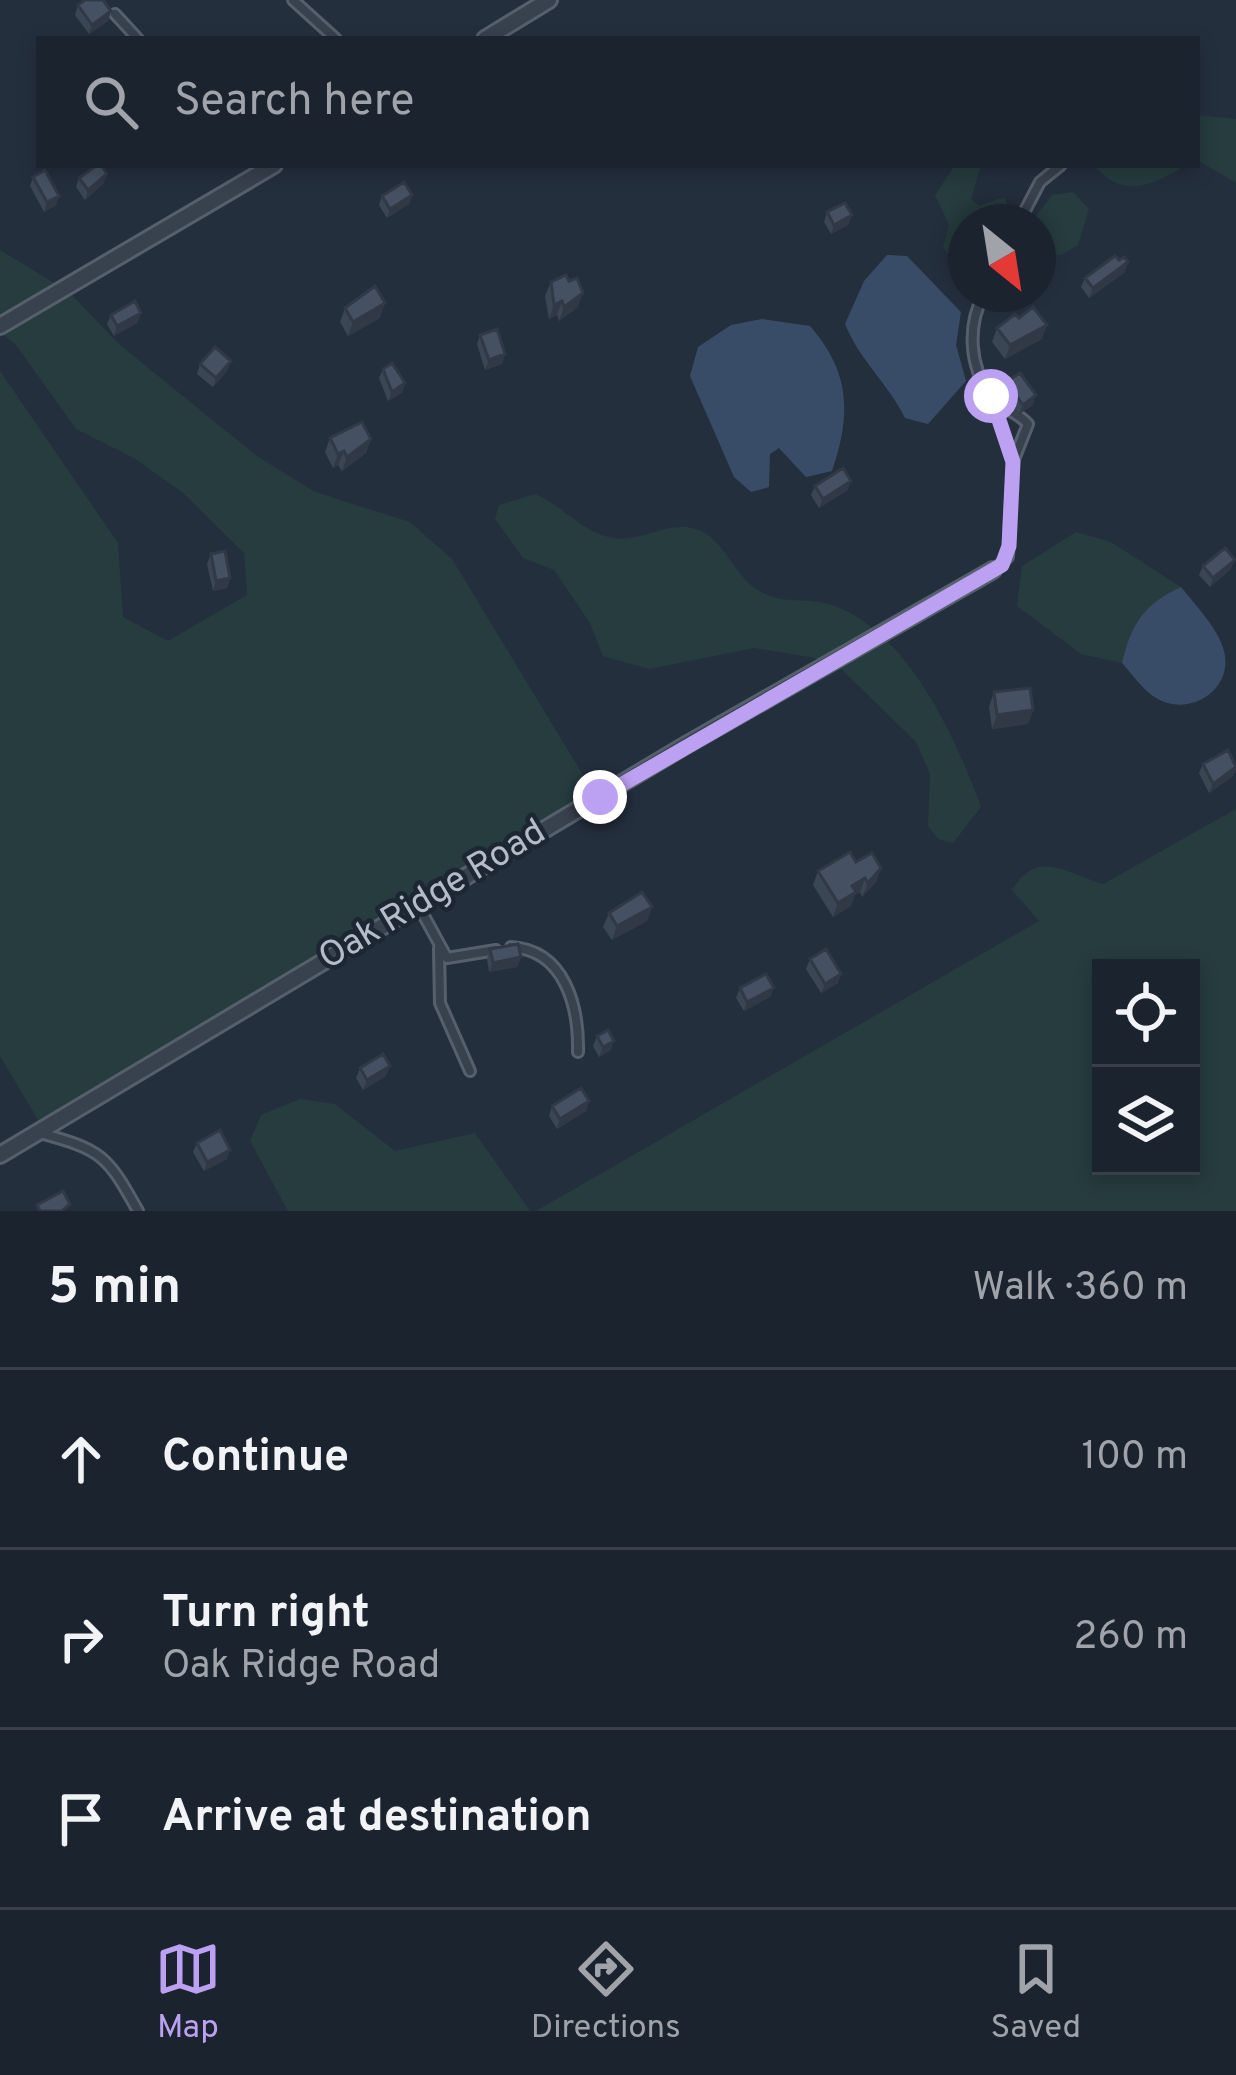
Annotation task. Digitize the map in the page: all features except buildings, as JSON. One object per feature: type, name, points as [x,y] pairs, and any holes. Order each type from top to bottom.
[{"type":"street","points":[[490,36],[549,0]]},
{"type":"street","points":[[0,326],[269,168]]},
{"type":"street","name":"Oak Ridge Road","points":[[0,1154],[418,903],[993,570]]},
{"type":"lane","points":[[293,0],[333,36]]},
{"type":"lane","points":[[115,14],[135,36]]},
{"type":"lane","points":[[1028,204],[1040,182],[1057,168]]},
{"type":"lane","points":[[975,312],[972,340],[1013,462]]},
{"type":"lane","points":[[991,396],[1028,424],[1013,462],[1007,557],[993,570]]},
{"type":"lane","points":[[418,903],[447,958],[516,946],[542,954],[566,981],[578,1023],[578,1052]]},
{"type":"lane","points":[[440,946],[440,1003],[470,1071]]},
{"type":"lane","points":[[39,1132],[101,1153],[138,1211]]},
{"type":"green space","points":[[1200,115],[1236,119],[1236,183],[1200,162]]},
{"type":"green space","points":[[953,168],[980,168],[971,199],[977,204],[948,204],[948,223],[935,195]]},
{"type":"green space","points":[[1097,168],[1180,168],[1138,186],[1115,183]]},
{"type":"green space","points":[[1073,192],[1089,209],[1078,245],[1061,255],[1056,255],[1056,204],[1045,204],[1052,195]]},
{"type":"green space","points":[[0,250],[69,292],[120,345],[257,456],[315,492],[410,522],[452,559],[597,798],[41,1125],[0,1056],[0,371],[118,543],[123,617],[168,641],[247,595],[244,553],[183,493],[134,458],[76,429],[16,345],[0,332]]},
{"type":"green space","points":[[535,494],[592,531],[614,538],[675,527],[696,529],[715,541],[761,592],[832,605],[859,618],[884,638],[926,690],[981,807],[953,843],[938,839],[928,826],[930,774],[916,742],[833,661],[754,648],[649,669],[603,656],[590,623],[554,570],[523,558],[495,519],[499,505]]},
{"type":"green space","points":[[1076,532],[1111,542],[1181,587],[1141,617],[1122,663],[1081,654],[1017,606],[1022,566]]},
{"type":"green space","points":[[1236,809],[1236,1211],[536,1211],[1039,921],[1012,890],[1032,870],[1064,870],[1103,884]]},
{"type":"green space","points":[[300,1099],[335,1104],[395,1151],[475,1133],[530,1211],[288,1211],[250,1141],[261,1115]]},
{"type":"water","points":[[887,255],[907,256],[948,299],[948,312],[961,312],[956,345],[966,381],[928,424],[905,418],[845,324],[864,281]]},
{"type":"water","points":[[762,319],[810,326],[840,378],[844,413],[832,471],[806,477],[779,448],[770,454],[769,487],[751,492],[734,477],[690,376],[698,347],[731,325]]},
{"type":"water","points":[[1181,587],[1217,634],[1225,665],[1216,688],[1182,705],[1156,698],[1122,663],[1141,617]]},
{"type":"route","points":[[600,797],[1002,565],[1009,546],[1013,462],[991,396]]}]
